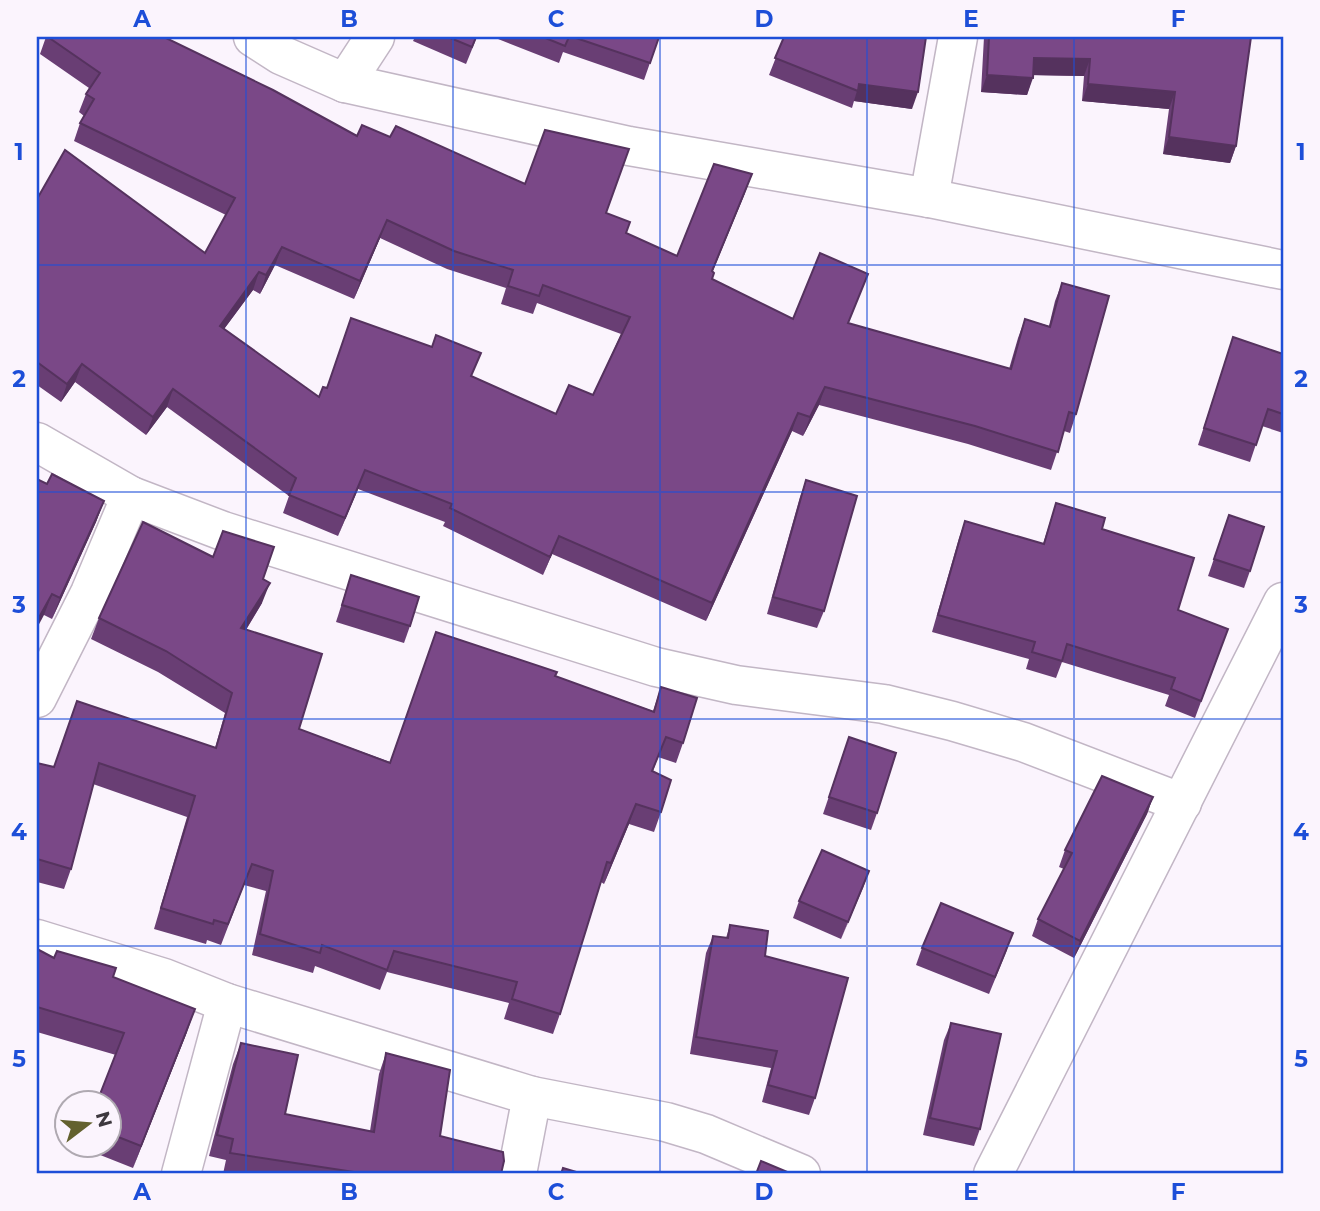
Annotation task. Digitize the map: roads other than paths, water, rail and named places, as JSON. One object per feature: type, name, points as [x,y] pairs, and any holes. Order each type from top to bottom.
[{"type":"street","points":[[253,37],[281,55],[345,83],[629,146],[929,198],[1283,271]]},
{"type":"street","points":[[345,83],[374,37]]},
{"type":"street","points":[[929,198],[958,37]]},
{"type":"street","points":[[37,442],[131,496],[223,531],[656,667],[736,685],[884,704],[952,721],[1034,746],[1182,803]]},
{"type":"street","points":[[37,698],[90,593],[131,496]]},
{"type":"street","points":[[993,1174],[1283,602]]},
{"type":"street","points":[[37,939],[164,978],[227,1003],[532,1096],[666,1122],[706,1134],[801,1174]]},
{"type":"street","points":[[181,1174],[227,1003]]},
{"type":"street","points":[[517,1174],[532,1096]]}]
